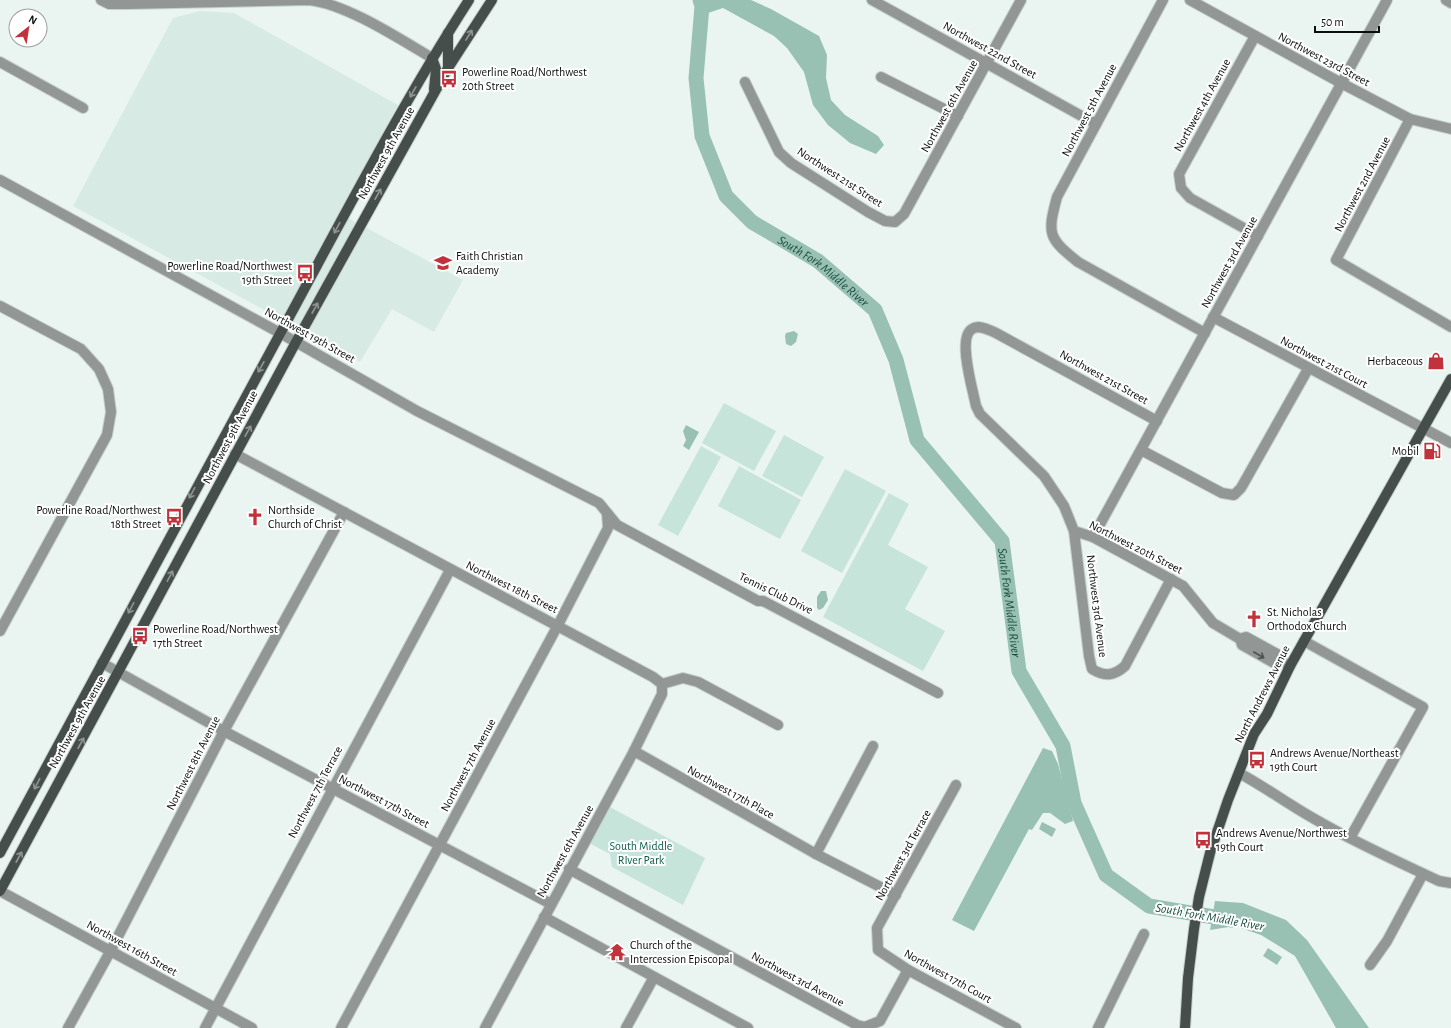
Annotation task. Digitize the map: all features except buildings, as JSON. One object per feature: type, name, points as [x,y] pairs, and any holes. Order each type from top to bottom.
[{"type":"main road","name":"Northwest 9th Avenue","points":[[0,853],[280,333],[432,58],[469,0]]},
{"type":"main road","name":"Northwest 9th Avenue","points":[[0,891],[119,673],[296,342],[448,68],[492,0]]},
{"type":"main road","points":[[448,33],[448,68]]},
{"type":"main road","points":[[432,58],[436,69],[434,93]]},
{"type":"main road","name":"North Andrews Avenue","points":[[1185,1028],[1188,978],[1199,897],[1213,847],[1238,773],[1254,734],[1267,714],[1286,664],[1304,641],[1451,379]]},
{"type":"street","points":[[101,0],[109,4],[310,0],[326,2],[362,19],[432,58]]},
{"type":"street","name":"Northwest 22nd Street","points":[[872,0],[1096,124]]},
{"type":"street","name":"Northwest 6th Avenue","points":[[895,222],[904,214],[988,63],[1021,0]]},
{"type":"street","name":"Northwest 5th Avenue","points":[[1163,0],[1057,197],[1050,221],[1052,236],[1064,250],[1078,262],[1205,333]]},
{"type":"street","name":"Northwest 23rd Street","points":[[1190,0],[1341,84],[1410,119],[1451,129]]},
{"type":"street","name":"Northwest 3rd Avenue","points":[[1093,537],[1387,0]]},
{"type":"street","points":[[1446,0],[1451,3]]},
{"type":"street","name":"Northwest 4th Avenue","points":[[1255,36],[1179,174],[1181,188],[1190,198],[1258,236]]},
{"type":"street","points":[[0,62],[83,108]]},
{"type":"street","points":[[881,77],[958,116]]},
{"type":"street","name":"Northwest 21st Street","points":[[745,82],[779,152],[791,163],[868,212],[885,221],[895,222]]},
{"type":"street","name":"Northwest 2nd Avenue","points":[[1410,119],[1336,260],[1451,327]]},
{"type":"street","name":"Northwest 19th Street","points":[[0,180],[280,333],[417,411],[600,503],[607,513]]},
{"type":"street","points":[[0,306],[80,349],[99,369],[108,389],[111,412],[107,435],[0,631]]},
{"type":"street","name":"Northwest 21st Court","points":[[1213,318],[1451,443]]},
{"type":"street","name":"Northwest 21st Street","points":[[973,328],[981,327],[996,333],[1157,420]]},
{"type":"street","name":"Northwest 20th Street","points":[[973,328],[966,334],[964,345],[976,406],[980,414],[1044,476],[1064,506],[1074,531],[1093,537],[1183,586],[1213,623],[1240,639],[1246,637],[1279,655],[1286,664]]},
{"type":"street","points":[[1141,450],[1222,493],[1234,495],[1241,488],[1308,369]]},
{"type":"street","name":"Northwest 18th Street","points":[[235,454],[450,570],[558,625],[653,677],[662,684]]},
{"type":"street","name":"Northwest 8th Avenue","points":[[68,1028],[110,952],[224,731],[344,512]]},
{"type":"street","name":"Northwest 7th Avenue","points":[[341,1028],[558,625],[608,528],[609,521],[607,513]]},
{"type":"street","name":"Tennis Club Drive","points":[[607,513],[617,524],[758,601],[763,601],[824,631],[938,693]]},
{"type":"street","name":"Northwest 3rd Avenue","points":[[1074,531],[1088,656],[1092,669],[1106,676],[1117,673],[1125,666],[1171,579]]},
{"type":"street","name":"Northwest 7th Terrace","points":[[205,1028],[332,788],[450,570]]},
{"type":"street","points":[[1304,641],[1423,707],[1350,838]]},
{"type":"street","name":"Northwest 17th Street","points":[[102,663],[224,731],[550,904]]},
{"type":"street","points":[[662,684],[683,678],[698,682],[778,725]]},
{"type":"street","name":"Northwest 6th Avenue","points":[[484,1028],[634,751],[662,694],[662,684]]},
{"type":"street","points":[[816,854],[873,746]]},
{"type":"street","name":"Northwest 17th Place","points":[[634,751],[816,854],[896,895]]},
{"type":"street","points":[[1238,773],[1265,787],[1278,798],[1350,838],[1423,874],[1439,881],[1451,883]]},
{"type":"street","name":"Northwest 3rd Terrace","points":[[877,939],[878,928],[956,785]]},
{"type":"street","name":"Northwest 3rd Avenue","points":[[570,869],[857,1026],[865,1027],[880,1021],[908,970]]},
{"type":"street","points":[[1370,965],[1387,941],[1423,874]]},
{"type":"street","name":"Northwest 16th Street","points":[[0,891],[252,1028]]},
{"type":"street","points":[[544,917],[748,1028]]},
{"type":"street","points":[[1098,1028],[1144,934]]},
{"type":"street","name":"Northwest 17th Court","points":[[877,939],[878,950],[908,970],[1016,1028]]},
{"type":"street","points":[[626,1028],[654,977]]},
{"type":"shaded area","points":[[706,0],[751,0],[771,9],[819,36],[827,55],[826,78],[831,100],[845,115],[878,136],[884,145],[876,154],[850,143],[828,125],[813,105],[804,72],[787,48],[774,36],[723,8],[708,13]]},
{"type":"shaded area","points":[[200,11],[234,13],[398,105],[339,213],[463,280],[434,332],[392,309],[360,362],[73,206],[173,18]]},
{"type":"shaded area","points":[[794,331],[798,334],[796,342],[791,346],[786,344],[785,336],[786,333]]},
{"type":"shaded area","points":[[686,425],[699,432],[689,450],[683,446],[686,440],[683,431]]},
{"type":"shaded area","points":[[821,591],[826,591],[828,600],[823,608],[819,610],[817,608],[817,597]]},
{"type":"shaded area","points":[[1043,748],[1052,751],[1058,764],[1073,821],[1065,824],[1050,813],[1043,813],[1032,830],[1029,829],[974,931],[952,920]]},
{"type":"shaded area","points":[[1042,822],[1056,829],[1052,837],[1039,829]]},
{"type":"shaded area","points":[[1215,901],[1243,903],[1286,920],[1307,940],[1369,1028],[1336,1028],[1295,956],[1261,935],[1235,926],[1210,930]]},
{"type":"shaded area","points":[[1268,948],[1282,957],[1277,965],[1263,956]]},
{"type":"green space","points":[[724,403],[776,431],[754,471],[702,443]]},
{"type":"green space","points":[[784,435],[824,457],[802,497],[762,476]]},
{"type":"green space","points":[[701,446],[721,457],[678,536],[658,525]]},
{"type":"green space","points":[[739,466],[801,500],[780,539],[718,506]]},
{"type":"green space","points":[[845,469],[886,491],[842,573],[801,551]]},
{"type":"green space","points":[[889,493],[909,504],[888,545],[928,567],[905,609],[945,631],[923,671],[823,617]]},
{"type":"green space","name":"South Middle RIver Park","points":[[608,806],[705,858],[683,905],[612,867],[610,854],[589,843]]},
{"type":"waterway","name":"South Fork Middle River","points":[[700,0],[702,6],[696,78],[702,136],[726,196],[752,222],[818,261],[875,310],[896,360],[917,440],[1002,541],[1019,671],[1063,746],[1074,803],[1106,875],[1149,906],[1232,920]]},
{"type":"place","name":"Powerline Road/Northwest 20th Street","points":[[449,79]]},
{"type":"place","name":"Faith Christian Academy","points":[[443,263]]},
{"type":"place","name":"Powerline Road/Northwest 19th Street","points":[[305,273]]},
{"type":"place","name":"Herbaceous","points":[[1436,361]]},
{"type":"place","name":"Mobil","points":[[1432,451]]},
{"type":"place","name":"Powerline Road/Northwest 18th Street","points":[[174,517]]},
{"type":"place","name":"Northside Church of Christ","points":[[255,517]]},
{"type":"place","name":"St. Nicholas Orthodox Church","points":[[1254,619]]},
{"type":"place","name":"Powerline Road/Northwest 17th Street","points":[[140,636]]},
{"type":"place","name":"Andrews Avenue/Northeast 19th Court","points":[[1257,760]]},
{"type":"place","name":"Andrews Avenue/Northwest 19th Court","points":[[1203,840]]},
{"type":"place","name":"Church of the Intercession Episcopal","points":[[617,952]]}]
